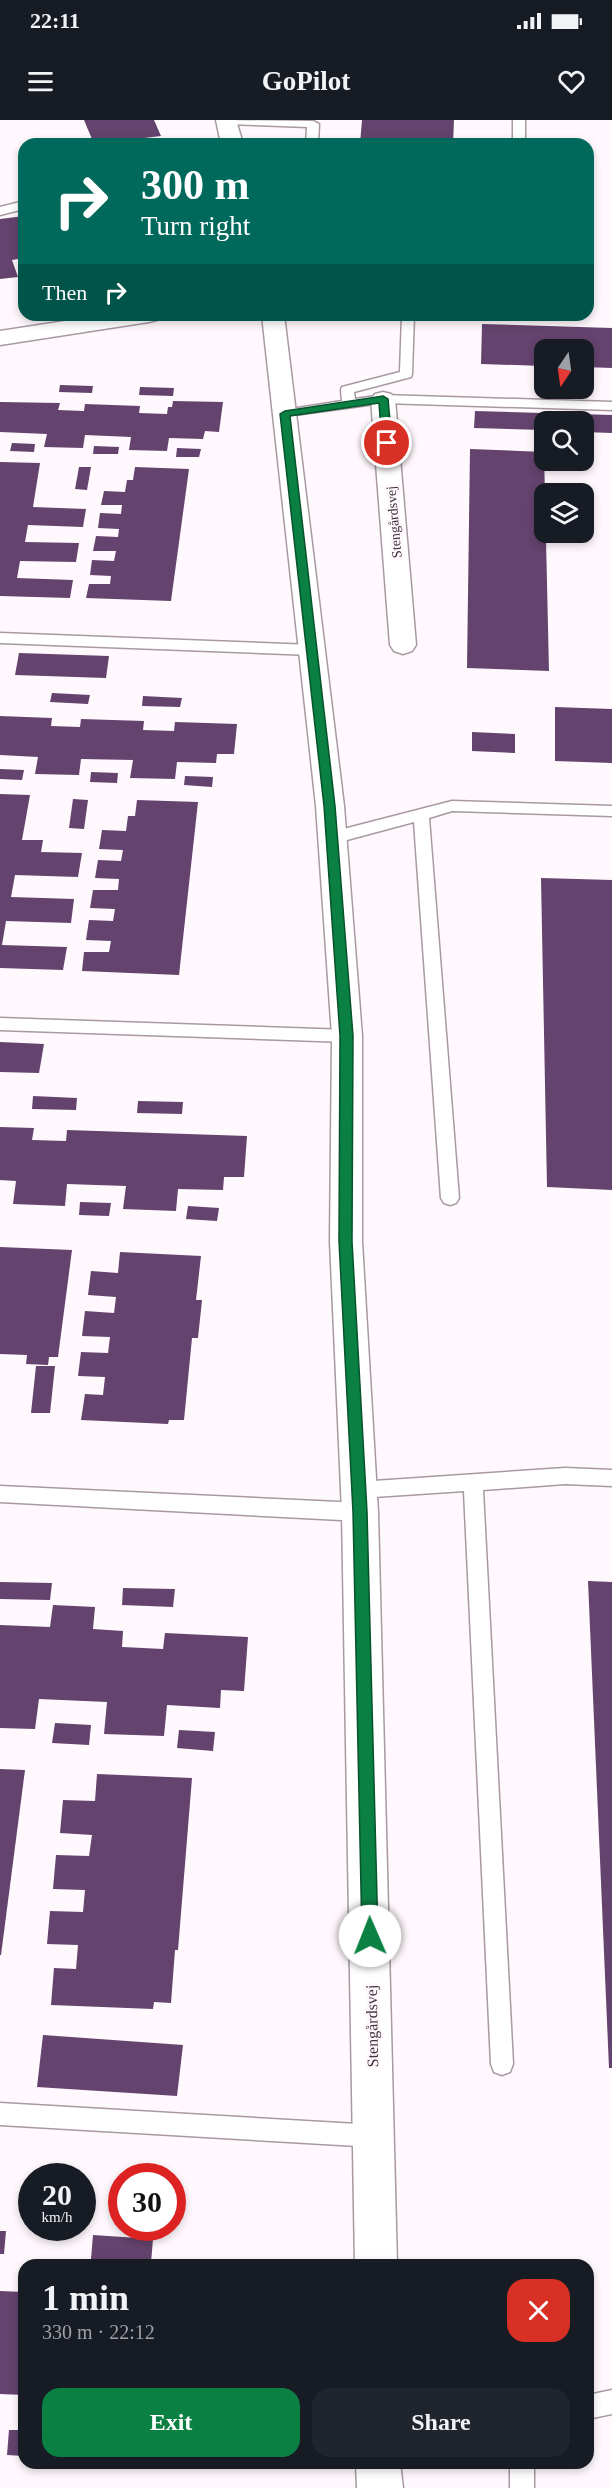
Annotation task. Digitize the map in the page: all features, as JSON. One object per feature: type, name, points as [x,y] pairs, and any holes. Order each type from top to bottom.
[{"type":"street","points":[[226,120],[230,138]]},
{"type":"street","points":[[0,338],[110,321]]},
{"type":"street","name":"Stengårdsvej","points":[[274,321],[332,838],[346,1036],[346,1241],[359,1501],[376,2259]]},
{"type":"street","name":"Stengårdsvej","points":[[383,399],[403,645]]},
{"type":"lane","points":[[226,120],[314,124],[313,138]]},
{"type":"lane","points":[[519,120],[519,138]]},
{"type":"lane","points":[[0,211],[18,206]]},
{"type":"lane","points":[[349,404],[347,390],[406,374],[408,321]]},
{"type":"lane","points":[[285,414],[383,399],[612,406]]},
{"type":"lane","points":[[0,638],[312,650]]},
{"type":"lane","points":[[332,838],[452,806],[612,811]]},
{"type":"lane","points":[[421,815],[450,1198]]},
{"type":"lane","points":[[0,1024],[346,1036]]},
{"type":"lane","points":[[0,1494],[359,1501],[473,1483],[565,1476],[612,1478]]},
{"type":"lane","points":[[473,1483],[502,2064]]},
{"type":"lane","points":[[0,2114],[375,2136]]},
{"type":"lane","points":[[594,2406],[612,2402]]},
{"type":"lane","points":[[522,2469],[522,2488]]},
{"type":"building","points":[[84,120],[154,120],[161,136],[144,138],[92,138]]},
{"type":"building","points":[[362,120],[454,120],[453,138],[360,138]]},
{"type":"building","points":[[18,217],[18,259],[12,260],[18,277],[0,279],[0,219]]},
{"type":"building","points":[[482,324],[612,328],[612,368],[594,367],[594,339],[534,339],[534,366],[481,364]]},
{"type":"building","points":[[60,385],[93,386],[92,393],[59,392]]},
{"type":"building","points":[[140,387],[174,388],[173,396],[139,395]]},
{"type":"building","points":[[173,401],[223,402],[219,432],[205,431],[203,439],[169,438],[167,451],[129,450],[131,437],[85,435],[83,448],[44,447],[47,434],[0,432],[0,402],[60,403],[58,410],[84,411],[85,404],[140,406],[139,413],[167,414],[168,407],[172,407]]},
{"type":"building","points":[[475,411],[534,413],[534,430],[474,428]]},
{"type":"building","points":[[594,414],[612,415],[612,433],[594,432]]},
{"type":"building","points":[[12,443],[35,444],[34,452],[10,451]]},
{"type":"building","points":[[94,446],[119,447],[118,454],[93,454]]},
{"type":"building","points":[[177,448],[201,449],[199,457],[176,457]]},
{"type":"building","points":[[470,449],[534,452],[534,471],[544,471],[545,483],[534,483],[534,543],[546,543],[549,671],[467,668]]},
{"type":"building","points":[[0,462],[40,463],[33,507],[86,509],[83,527],[28,525],[25,542],[79,543],[76,562],[20,561],[17,578],[73,580],[70,598],[0,596]]},
{"type":"building","points":[[79,467],[91,467],[87,490],[75,489]]},
{"type":"building","points":[[135,467],[189,469],[171,601],[86,598],[89,584],[110,584],[111,576],[90,575],[92,560],[114,561],[116,551],[93,551],[96,536],[118,537],[119,529],[98,528],[100,513],[121,514],[122,505],[101,505],[104,491],[125,492],[127,480],[133,480]]},
{"type":"building","points":[[19,653],[109,656],[106,678],[15,675]]},
{"type":"building","points":[[52,693],[90,695],[88,704],[50,702]]},
{"type":"building","points":[[143,696],[182,698],[180,707],[142,706]]},
{"type":"building","points":[[555,707],[612,709],[612,763],[555,761]]},
{"type":"building","points":[[0,716],[52,718],[51,726],[80,727],[81,719],[144,721],[143,730],[174,731],[175,722],[237,724],[234,754],[217,754],[216,763],[177,762],[175,779],[130,778],[133,760],[81,759],[79,775],[35,774],[38,757],[0,755]]},
{"type":"building","points":[[472,732],[515,734],[515,753],[472,751]]},
{"type":"building","points":[[0,769],[24,770],[22,780],[0,779]]},
{"type":"building","points":[[91,772],[118,773],[117,783],[90,782]]},
{"type":"building","points":[[185,776],[213,777],[212,787],[184,785]]},
{"type":"building","points":[[0,794],[30,795],[22,840],[43,840],[41,852],[82,853],[78,877],[15,875],[11,897],[74,899],[71,923],[6,921],[2,945],[67,947],[63,970],[0,968]]},
{"type":"building","points":[[73,799],[88,800],[84,829],[69,828]]},
{"type":"building","points":[[137,800],[198,802],[179,975],[82,971],[84,952],[109,952],[111,941],[86,940],[89,920],[113,921],[115,909],[90,908],[93,890],[118,890],[119,879],[95,878],[98,860],[121,861],[123,850],[99,849],[102,830],[126,831],[128,816],[135,816]]},
{"type":"building","points":[[541,878],[612,880],[612,1190],[547,1187]]},
{"type":"building","points":[[0,1042],[44,1044],[39,1073],[0,1072]]},
{"type":"building","points":[[33,1096],[77,1098],[76,1110],[32,1109]]},
{"type":"building","points":[[138,1101],[183,1102],[182,1114],[137,1113]]},
{"type":"building","points":[[0,1127],[34,1128],[32,1140],[66,1141],[67,1130],[247,1136],[244,1177],[224,1177],[223,1190],[178,1189],[176,1211],[123,1209],[126,1186],[67,1184],[65,1206],[13,1204],[16,1181],[0,1180]]},
{"type":"building","points":[[80,1202],[111,1203],[109,1216],[79,1215]]},
{"type":"building","points":[[188,1206],[219,1208],[217,1221],[186,1219]]},
{"type":"building","points":[[0,1247],[72,1250],[58,1357],[49,1357],[48,1365],[26,1364],[27,1355],[0,1354]]},
{"type":"building","points":[[120,1252],[201,1256],[196,1300],[202,1300],[198,1338],[192,1338],[184,1420],[169,1420],[168,1424],[81,1420],[85,1394],[103,1395],[105,1377],[78,1376],[81,1352],[108,1353],[110,1337],[82,1336],[85,1311],[114,1313],[116,1297],[88,1295],[91,1271],[118,1273]]},
{"type":"building","points":[[36,1366],[55,1366],[50,1413],[31,1413]]},
{"type":"building","points":[[588,1581],[612,1582],[612,2068],[609,2068]]},
{"type":"building","points":[[0,1582],[52,1583],[50,1600],[0,1599]]},
{"type":"building","points":[[123,1588],[175,1589],[173,1607],[122,1605]]},
{"type":"building","points":[[53,1605],[95,1607],[93,1629],[123,1631],[122,1647],[163,1649],[165,1633],[248,1637],[244,1691],[221,1690],[220,1708],[167,1705],[164,1736],[104,1734],[107,1702],[39,1699],[35,1729],[0,1728],[0,1625],[50,1627]]},
{"type":"building","points":[[55,1723],[91,1725],[89,1745],[52,1743]]},
{"type":"building","points":[[179,1730],[215,1732],[213,1751],[177,1748]]},
{"type":"building","points":[[0,1769],[25,1770],[1,1955],[0,1955]]},
{"type":"building","points":[[97,1774],[192,1778],[178,1950],[175,1950],[171,2003],[154,2002],[153,2009],[51,2005],[54,1968],[76,1969],[78,1945],[47,1944],[50,1911],[83,1912],[85,1890],[53,1889],[56,1855],[89,1856],[92,1835],[60,1833],[63,1800],[95,1801]]},
{"type":"building","points":[[43,2035],[183,2045],[177,2096],[37,2087]]},
{"type":"building","points":[[0,2231],[6,2231],[4,2254],[0,2254]]},
{"type":"building","points":[[96,2235],[108,2236],[108,2241],[153,2241],[151,2259],[91,2259],[92,2241],[96,2241]]},
{"type":"building","points":[[0,2291],[18,2292],[18,2395],[0,2394]]},
{"type":"building","points":[[9,2430],[18,2430],[18,2456],[7,2455]]},
{"type":"route","points":[[370,1936],[360,1512],[346,1241],[346,1036],[330,806],[285,414],[383,399],[387,443]]}]
